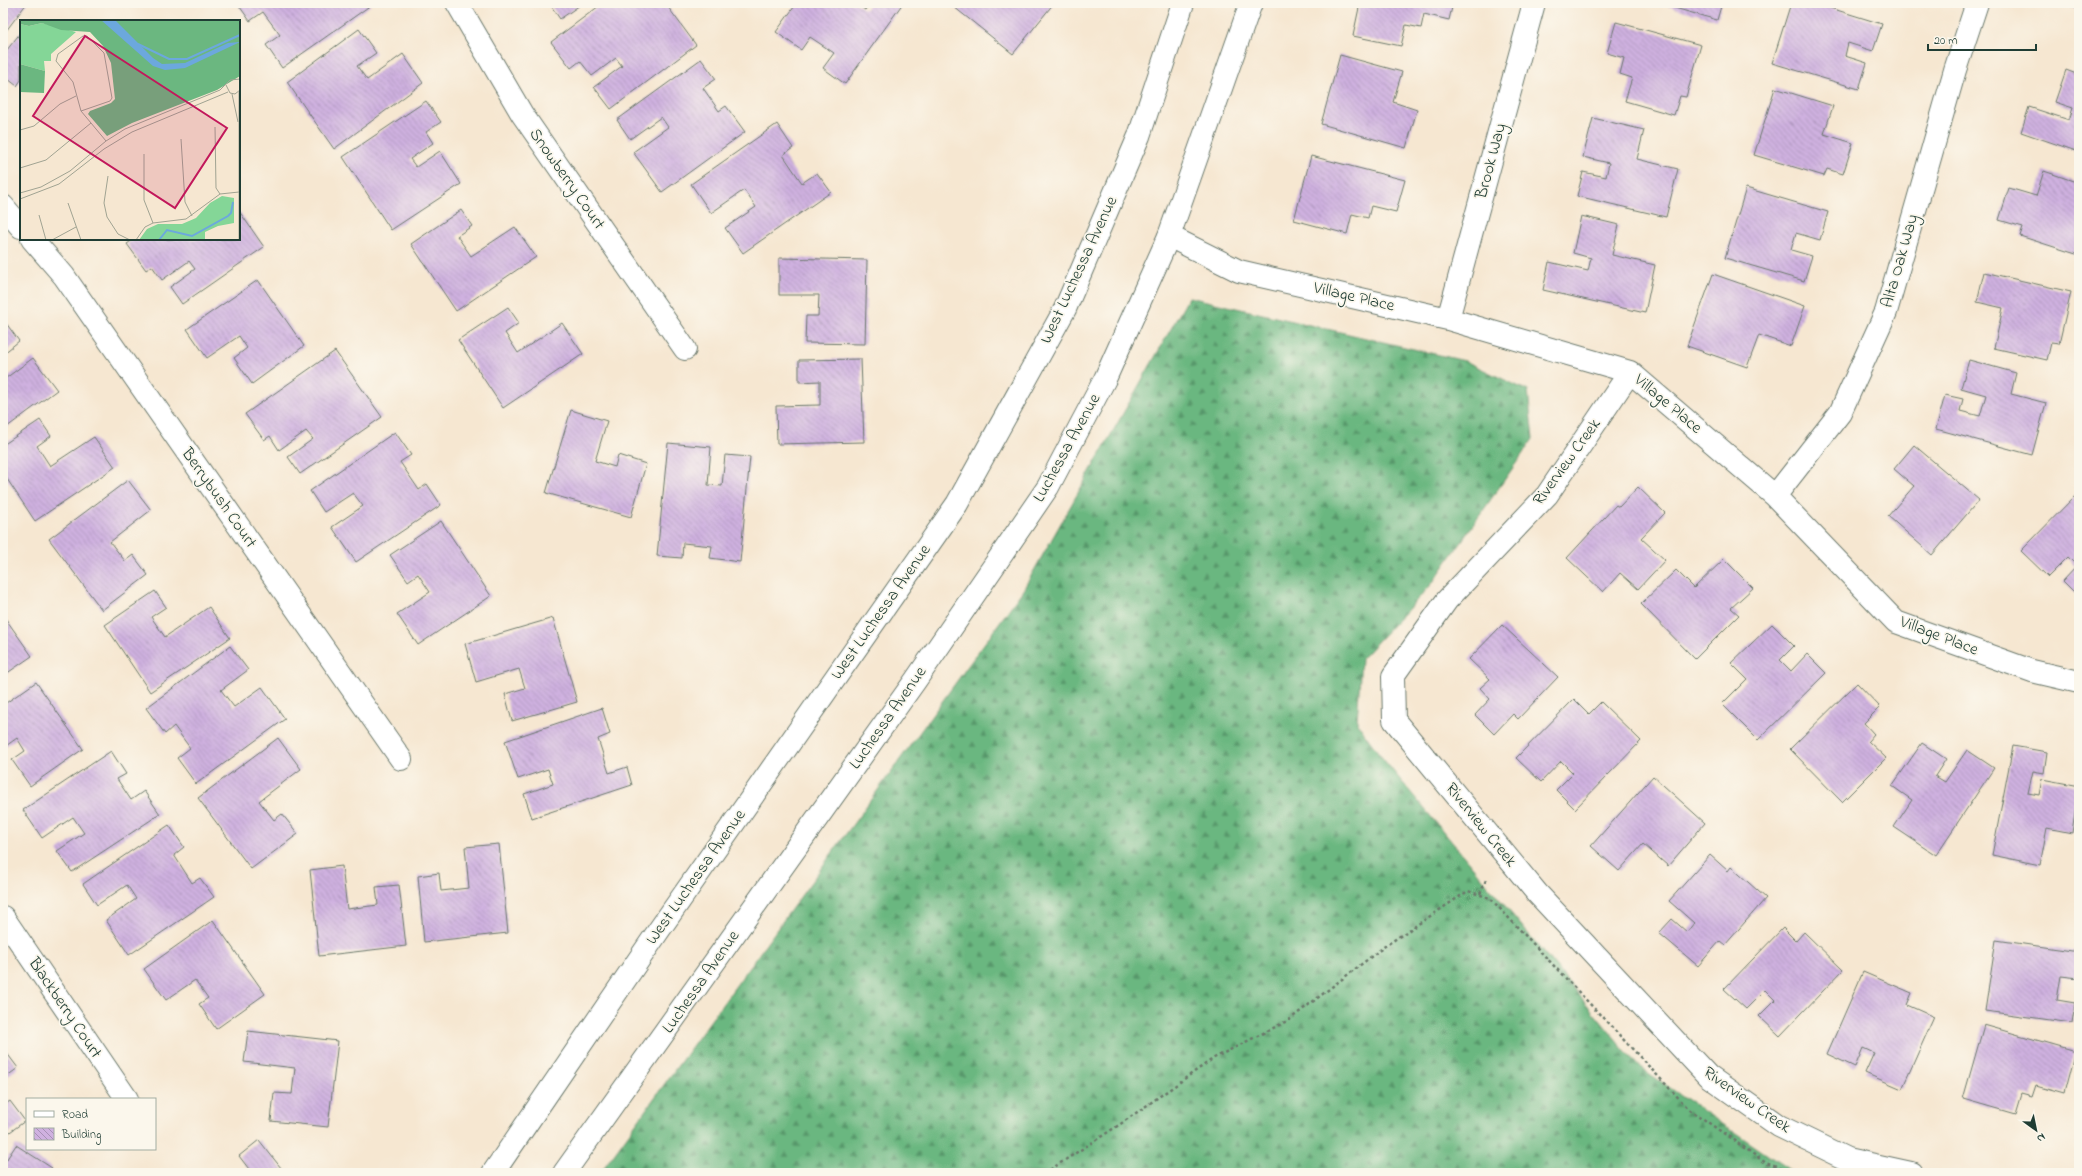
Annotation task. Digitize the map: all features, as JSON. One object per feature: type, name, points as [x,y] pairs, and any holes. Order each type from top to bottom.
[{"type":"street","name":"Snowberry Court","points":[[457,3],[522,114],[684,349]]},
{"type":"street","name":"West Luchessa Avenue","points":[[493,1173],[664,923],[957,504],[1065,309],[1138,136],[1183,3]]},
{"type":"street","points":[[1169,236],[1251,3]]},
{"type":"street","name":"Brook Way","points":[[1448,319],[1534,3]]},
{"type":"street","name":"Alta Oak Way","points":[[1775,496],[1840,413],[1886,312],[1955,70],[1977,3]]},
{"type":"street","points":[[3,206],[20,226]]},
{"type":"street","name":"Village Place","points":[[1169,236],[1239,271],[1448,319],[1630,372],[1775,496],[1896,622],[2032,671],[2079,682]]},
{"type":"street","name":"Luchessa Avenue","points":[[564,1173],[915,681],[1048,487],[1105,379],[1169,236]]},
{"type":"street","name":"Berrybush Court","points":[[33,240],[64,276],[401,759]]},
{"type":"street","name":"Riverview Creek","points":[[1630,372],[1547,495],[1447,600],[1394,676],[1394,720],[1537,893],[1708,1076],[1779,1126],[1847,1158],[1910,1173]]},
{"type":"street","name":"Blackberry Court","points":[[3,917],[126,1098]]},
{"type":"path","points":[[1045,1173],[1120,1124],[1214,1058],[1289,1020],[1385,946],[1468,891],[1490,898],[1689,1109],[1766,1163],[1792,1173]]},
{"type":"green space","points":[[1189,297],[1465,361],[1528,391],[1533,439],[1431,585],[1361,659],[1357,723],[1383,759],[1638,1066],[1794,1173],[600,1173],[1023,590]]},
{"type":"building","points":[[3,3],[27,3],[3,35]]},
{"type":"building","points":[[237,3],[370,3],[371,5],[282,68],[266,45],[280,35],[263,12],[250,21]]},
{"type":"building","points":[[549,3],[583,3],[560,19]]},
{"type":"building","points":[[603,3],[665,3],[696,45],[611,109],[594,87],[622,66],[616,58],[592,76],[580,61],[571,68],[551,42]]},
{"type":"building","points":[[797,3],[856,3],[865,10],[870,3],[903,3],[845,84],[823,68],[834,53],[810,37],[801,50],[776,32]]},
{"type":"building","points":[[949,3],[1054,3],[1013,54]]},
{"type":"building","points":[[1360,3],[1453,3],[1449,20],[1424,14],[1421,28],[1406,25],[1401,46],[1353,36]]},
{"type":"building","points":[[1657,3],[1722,3],[1717,20]]},
{"type":"building","points":[[1791,3],[1814,3],[1882,24],[1873,51],[1848,43],[1845,56],[1867,63],[1859,89],[1772,63]]},
{"type":"building","points":[[2060,3],[2079,3],[2079,9]]},
{"type":"building","points":[[1616,22],[1701,45],[1686,97],[1680,96],[1674,115],[1625,101],[1632,78],[1620,74],[1624,58],[1607,53]]},
{"type":"building","points":[[359,29],[376,53],[357,66],[367,80],[403,54],[423,83],[334,149],[287,82]]},
{"type":"building","points":[[20,33],[20,82],[17,86],[3,75],[3,55]]},
{"type":"building","points":[[1340,55],[1402,72],[1393,102],[1417,110],[1406,148],[1321,124]]},
{"type":"building","points":[[701,59],[716,79],[703,88],[719,111],[726,106],[745,132],[662,192],[633,152],[668,127],[661,117],[630,139],[617,120]]},
{"type":"building","points":[[2066,70],[2079,75],[2079,152],[2021,132],[2029,107],[2069,120],[2073,108],[2055,102]]},
{"type":"building","points":[[1775,88],[1833,106],[1824,134],[1853,143],[1843,174],[1827,169],[1824,176],[1754,155]]},
{"type":"building","points":[[426,101],[441,122],[426,132],[433,143],[410,159],[416,167],[440,151],[461,184],[391,230],[343,157]]},
{"type":"building","points":[[1593,118],[1644,130],[1637,159],[1678,169],[1666,217],[1577,196],[1583,172],[1606,177],[1609,163],[1583,157]]},
{"type":"building","points":[[777,124],[793,148],[783,155],[802,183],[817,173],[831,192],[743,253],[725,228],[756,207],[744,190],[711,213],[691,184]]},
{"type":"building","points":[[1311,156],[1405,180],[1396,212],[1371,206],[1368,218],[1352,214],[1347,234],[1294,220]]},
{"type":"building","points":[[2044,171],[2079,183],[2079,255],[2020,236],[2023,227],[1999,220],[2009,188],[2036,196]]},
{"type":"building","points":[[1746,188],[1828,212],[1820,240],[1796,233],[1791,250],[1812,256],[1804,281],[1725,258]]},
{"type":"building","points":[[461,210],[472,226],[457,236],[471,256],[515,227],[536,257],[456,311],[411,244]]},
{"type":"building","points":[[240,212],[264,247],[182,304],[170,287],[195,269],[189,261],[162,280],[152,266],[146,270],[127,244],[133,240],[240,240]]},
{"type":"building","points":[[1581,216],[1619,225],[1612,255],[1655,265],[1645,313],[1543,290],[1549,262],[1588,271],[1591,258],[1573,253]]},
{"type":"building","points":[[779,258],[867,260],[865,344],[805,343],[806,316],[818,316],[819,295],[779,295]]},
{"type":"building","points":[[1984,272],[2071,292],[2059,344],[2051,343],[2047,360],[1994,348],[2003,308],[1977,302]]},
{"type":"building","points":[[1713,274],[1805,306],[1791,346],[1759,335],[1747,367],[1687,346]]},
{"type":"building","points":[[258,280],[304,346],[252,384],[234,358],[247,348],[239,336],[207,358],[187,329]]},
{"type":"building","points":[[508,307],[519,323],[505,333],[518,353],[562,323],[583,354],[503,408],[458,340]]},
{"type":"building","points":[[3,319],[19,341],[3,354]]},
{"type":"building","points":[[335,351],[382,417],[300,474],[288,457],[313,439],[306,431],[279,450],[270,436],[264,440],[245,414]]},
{"type":"building","points":[[33,358],[57,390],[3,430],[3,374],[6,378]]},
{"type":"building","points":[[861,359],[864,442],[777,444],[776,406],[820,405],[820,381],[799,382],[799,360]]},
{"type":"building","points":[[1969,360],[2016,373],[2011,394],[2046,403],[2032,455],[1936,429],[1945,395],[1963,399],[1960,411],[1980,416],[1986,395],[1961,388]]},
{"type":"building","points":[[571,410],[607,421],[595,461],[615,467],[618,455],[646,464],[631,517],[546,493]]},
{"type":"building","points":[[40,420],[51,436],[37,446],[50,466],[94,437],[115,467],[35,521],[3,473],[3,445]]},
{"type":"building","points":[[395,432],[411,455],[400,462],[419,490],[427,484],[441,505],[356,562],[332,527],[363,506],[353,493],[324,512],[310,491]]},
{"type":"building","points":[[668,443],[711,447],[708,485],[722,486],[725,455],[750,457],[740,562],[710,558],[712,546],[683,543],[682,558],[657,556]]},
{"type":"building","points":[[1914,445],[1979,500],[1932,555],[1888,516],[1914,486],[1894,469]]},
{"type":"building","points":[[128,480],[151,510],[110,542],[125,561],[133,555],[148,575],[102,610],[49,539]]},
{"type":"building","points":[[1638,487],[1665,513],[1641,538],[1665,560],[1638,589],[1620,573],[1603,592],[1567,558],[1616,505],[1619,507]]},
{"type":"building","points":[[2079,492],[2079,597],[2063,581],[2077,566],[2068,557],[2048,577],[2021,551]]},
{"type":"building","points":[[441,521],[491,596],[418,645],[397,614],[430,592],[418,574],[408,581],[390,555]]},
{"type":"building","points":[[1724,559],[1753,588],[1731,608],[1739,615],[1695,659],[1641,604],[1676,570],[1694,588]]},
{"type":"building","points":[[155,591],[166,607],[151,617],[165,637],[209,607],[230,638],[150,692],[105,625]]},
{"type":"building","points":[[3,615],[32,656],[3,676]]},
{"type":"building","points":[[553,618],[577,702],[512,721],[505,694],[525,688],[519,669],[476,682],[465,644]]},
{"type":"building","points":[[1772,624],[1794,646],[1780,660],[1791,671],[1807,654],[1826,673],[1758,740],[1722,704],[1747,679],[1731,663]]},
{"type":"building","points":[[1502,625],[1558,677],[1518,719],[1513,714],[1494,734],[1475,715],[1490,699],[1480,688],[1490,679],[1469,659]]},
{"type":"building","points":[[230,646],[248,670],[221,690],[234,707],[262,687],[285,719],[196,784],[177,758],[190,748],[174,726],[165,734],[146,708]]},
{"type":"building","points":[[36,682],[83,749],[30,786],[12,760],[25,751],[17,738],[3,748],[3,705]]},
{"type":"building","points":[[1857,683],[1880,707],[1864,723],[1874,734],[1868,741],[1886,758],[1842,802],[1790,749]]},
{"type":"building","points":[[1574,699],[1589,714],[1601,702],[1641,741],[1575,809],[1556,790],[1573,773],[1561,761],[1541,782],[1516,758]]},
{"type":"building","points":[[602,708],[610,734],[598,739],[609,773],[627,767],[632,785],[532,818],[524,794],[553,784],[548,769],[518,779],[505,741]]},
{"type":"building","points":[[278,738],[301,769],[259,801],[274,820],[282,814],[298,834],[251,869],[198,798]]},
{"type":"building","points":[[1922,743],[1946,759],[1935,776],[1945,782],[1967,750],[1994,768],[1936,855],[1894,827],[1912,800],[1892,786]]},
{"type":"building","points":[[2013,746],[2047,752],[2044,773],[2033,771],[2028,793],[2039,795],[2042,779],[2079,786],[2072,833],[2047,828],[2040,865],[1992,855]]},
{"type":"building","points":[[111,751],[126,774],[117,779],[131,800],[144,791],[160,814],[72,872],[57,851],[84,833],[73,817],[42,838],[23,810]]},
{"type":"building","points":[[1653,776],[1705,823],[1668,866],[1643,844],[1619,871],[1591,846]]},
{"type":"building","points":[[169,825],[184,847],[174,855],[192,883],[200,878],[214,897],[129,955],[106,920],[136,899],[127,885],[97,905],[83,884]]},
{"type":"building","points":[[499,844],[508,933],[424,942],[418,876],[439,873],[441,891],[469,888],[465,847]]},
{"type":"building","points":[[1710,855],[1728,871],[1731,867],[1766,898],[1725,945],[1720,941],[1698,966],[1659,933],[1672,919],[1687,932],[1694,923],[1669,901]]},
{"type":"building","points":[[342,866],[347,909],[378,905],[376,887],[399,885],[406,946],[319,956],[310,870]]},
{"type":"building","points":[[213,920],[265,994],[216,1029],[199,1004],[208,998],[195,980],[166,1000],[144,969]]},
{"type":"building","points":[[1783,928],[1796,941],[1804,932],[1843,970],[1780,1036],[1759,1016],[1775,1000],[1765,990],[1746,1009],[1724,989]]},
{"type":"building","points":[[1996,940],[2079,952],[2079,978],[2061,976],[2057,1000],[2075,1003],[2072,1023],[1985,1011]]},
{"type":"building","points":[[1863,972],[1912,993],[1907,1005],[1934,1017],[1902,1089],[1865,1073],[1874,1053],[1863,1048],[1855,1067],[1827,1054]]},
{"type":"building","points":[[1984,1025],[2075,1051],[2064,1093],[2036,1085],[2032,1097],[2021,1094],[2015,1114],[1963,1099]]},
{"type":"building","points":[[248,1031],[338,1041],[328,1127],[271,1121],[274,1093],[292,1094],[295,1068],[244,1062]]},
{"type":"building","points":[[3,1048],[18,1068],[3,1079]]},
{"type":"building","points":[[10,1101],[25,1121],[3,1137],[3,1106]]},
{"type":"building","points":[[259,1140],[285,1173],[252,1173],[239,1156]]},
{"type":"building","points":[[16,1145],[52,1168],[49,1173],[3,1173],[3,1165]]}]
